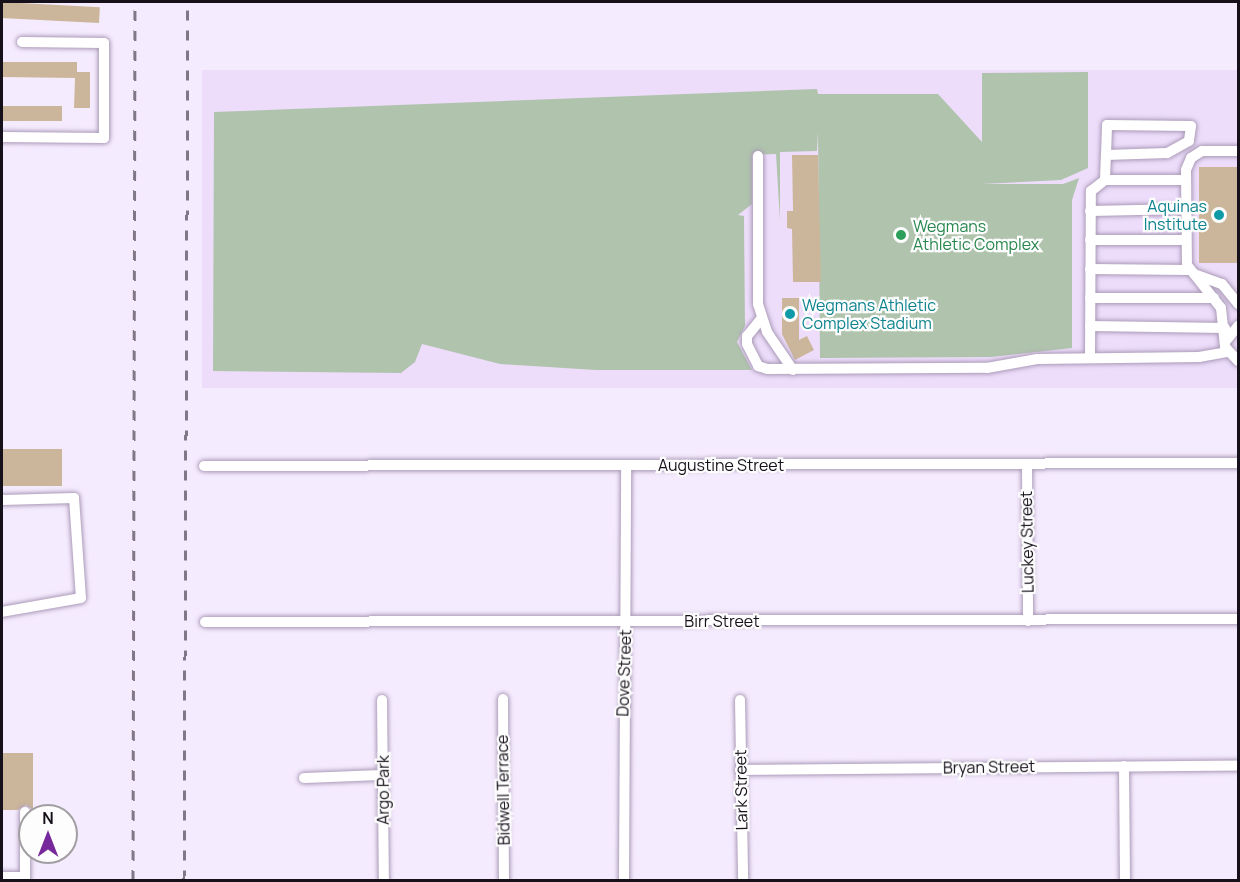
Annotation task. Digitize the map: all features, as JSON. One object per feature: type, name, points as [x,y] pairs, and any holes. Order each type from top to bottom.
[{"type":"street","points":[[2,137],[104,138],[104,43],[22,42]]},
{"type":"street","points":[[1105,180],[1107,125],[1191,126],[1189,141],[1167,153],[1106,155]]},
{"type":"street","points":[[1239,151],[1196,154],[1186,165],[1186,240],[1190,272],[1214,298],[1225,328],[1226,347],[1239,362]]},
{"type":"street","points":[[758,156],[761,319],[793,370]]},
{"type":"street","points":[[1090,358],[1091,191],[1105,180],[1186,180]]},
{"type":"street","points":[[1090,211],[1186,209]]},
{"type":"street","points":[[1090,240],[1186,240]]},
{"type":"street","points":[[1090,270],[1190,272],[1222,284],[1239,304]]},
{"type":"street","points":[[1090,298],[1214,298]]},
{"type":"street","points":[[761,319],[747,336],[758,366],[793,370],[987,368],[1038,359],[1199,357],[1226,347],[1239,326]]},
{"type":"street","points":[[1090,326],[1225,328]]},
{"type":"street","name":"Augustine Street","points":[[204,466],[1239,463]]},
{"type":"street","name":"Luckey Street","points":[[1026,464],[1028,621]]},
{"type":"street","name":"Dove Street","points":[[624,880],[626,465]]},
{"type":"street","points":[[2,501],[74,498],[81,598],[2,612]]},
{"type":"street","name":"Birr Street","points":[[205,622],[1028,621],[1239,618]]},
{"type":"street","name":"Bidwell Terrace","points":[[502,699],[504,880]]},
{"type":"street","name":"Argo Park","points":[[382,700],[384,880]]},
{"type":"street","name":"Lark Street","points":[[740,700],[743,880]]},
{"type":"street","points":[[1124,766],[1125,880]]},
{"type":"street","name":"Bryan Street","points":[[740,770],[1239,766]]},
{"type":"street","points":[[304,777],[382,775]]},
{"type":"street","points":[[2,877],[25,879]]},
{"type":"shaded area","name":"Aquinas Institute","points":[[202,70],[1238,70],[1238,388],[202,388]]},
{"type":"green space","name":"Aquinas Institute","points":[[1088,72],[1088,168],[1061,180],[982,184],[1063,184],[1079,178],[1072,200],[1072,348],[991,357],[820,358],[818,131],[817,151],[780,152],[780,221],[776,154],[752,155],[752,204],[738,215],[744,216],[745,326],[737,342],[752,370],[596,370],[500,364],[422,344],[415,362],[401,373],[213,371],[214,112],[817,89],[818,94],[938,94],[982,142],[982,73]]},
{"type":"building","points":[[2,2],[100,7],[99,23],[2,18]]},
{"type":"building","points":[[2,62],[77,62],[77,72],[90,72],[90,108],[74,108],[75,78],[2,77]]},
{"type":"building","points":[[2,106],[62,106],[62,121],[2,121]]},
{"type":"building","points":[[792,155],[818,155],[821,282],[793,282],[792,229],[787,228],[787,211],[793,211]]},
{"type":"building","name":"Aquinas Institute","points":[[1199,167],[1238,167],[1238,263],[1199,263]]},
{"type":"building","name":"Wegmans Athletic Complex Stadium","points":[[782,298],[799,298],[799,340],[807,336],[814,350],[795,360],[782,334]]},
{"type":"building","points":[[2,449],[62,449],[62,486],[2,486]]},
{"type":"building","points":[[2,753],[33,753],[33,804],[18,804],[18,810],[2,810]]},
{"type":"railway","points":[[133,880],[135,2]]},
{"type":"railway","points":[[184,880],[188,2]]},
{"type":"place","name":"Aquinas Institute","points":[[1219,215]]},
{"type":"place","name":"Wegmans Athletic Complex","points":[[901,235]]},
{"type":"place","name":"Wegmans Athletic Complex Stadium","points":[[790,314]]}]
